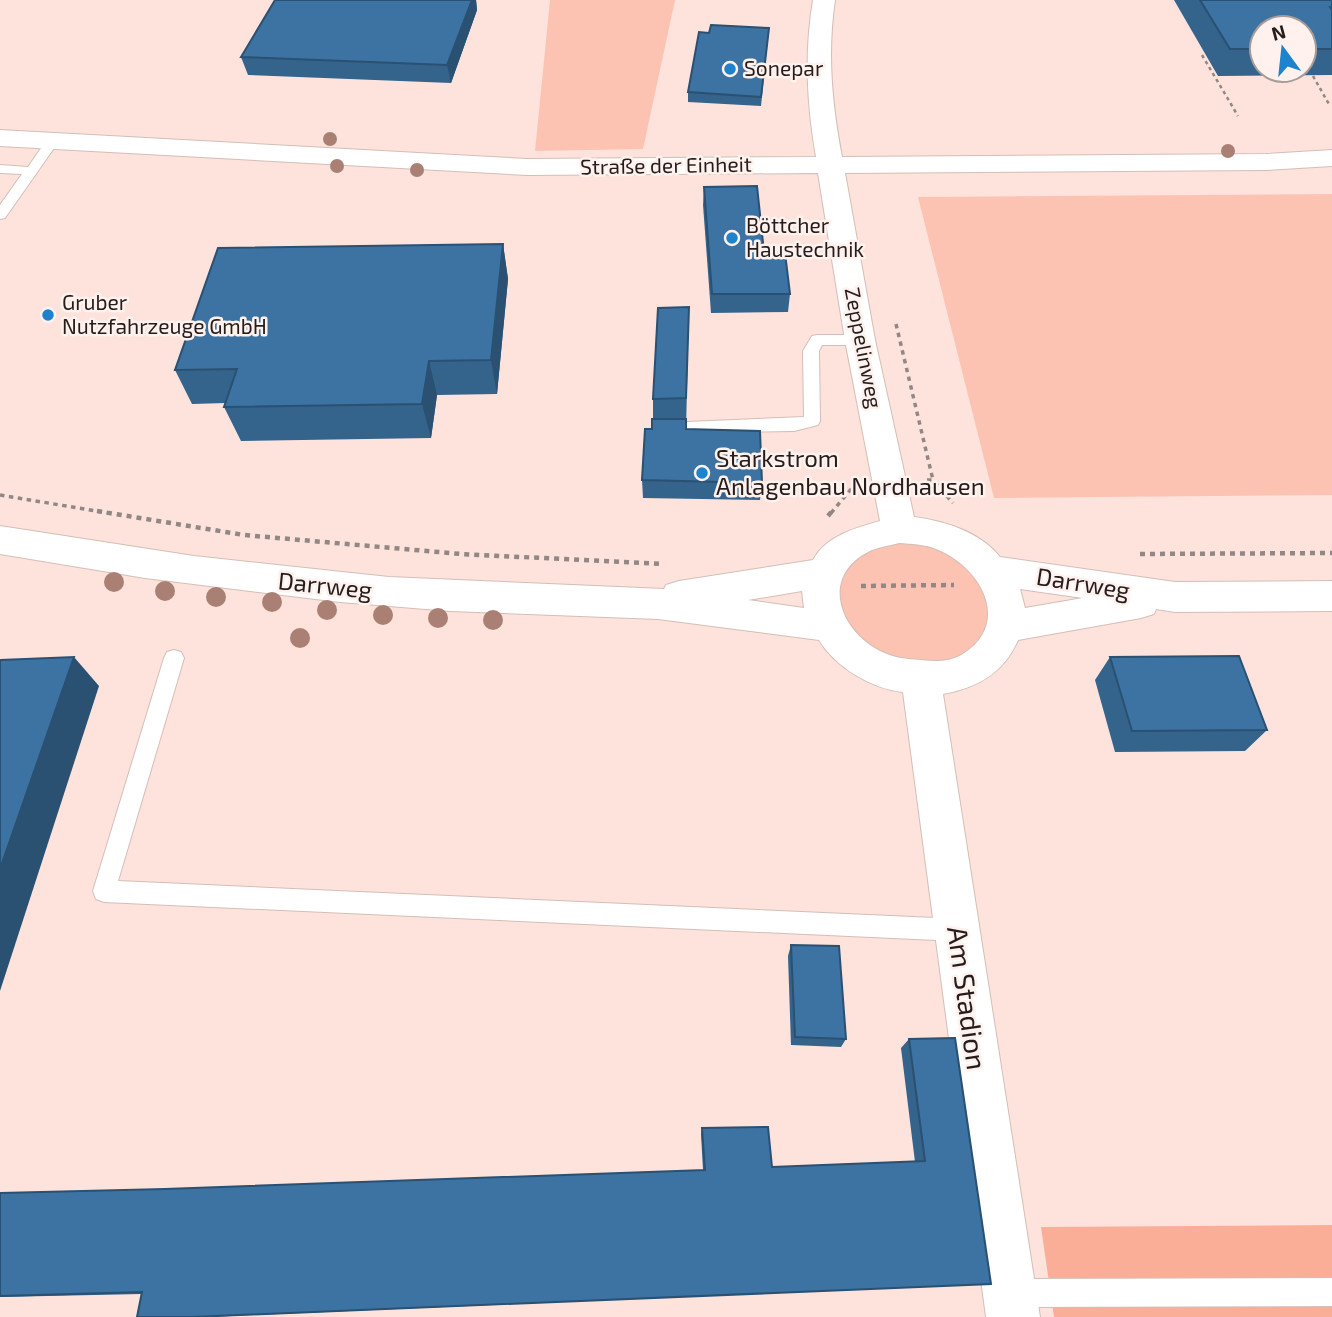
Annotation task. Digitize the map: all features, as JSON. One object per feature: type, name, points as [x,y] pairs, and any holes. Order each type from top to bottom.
[{"type":"street","name":"Zeppelinweg","points":[[824,0],[820,32],[819,101],[860,340],[899,529]]},
{"type":"street","name":"Straße der Einheit","points":[[0,138],[527,167],[1266,162],[1332,158]]},
{"type":"street","points":[[995,577],[973,552],[950,539],[925,531],[899,529],[872,533],[848,544],[831,560],[821,580],[821,610],[844,646],[866,663],[892,674],[921,679],[951,677],[977,666],[996,649],[1006,627]]},
{"type":"street","name":"Darrweg","points":[[5,547],[257,579],[379,591],[512,600],[636,603],[829,626]]},
{"type":"street","name":"Darrweg","points":[[1175,597],[1006,627],[1008,607],[995,577],[1175,597],[1332,596]]},
{"type":"street","name":"Darrweg","points":[[636,603],[821,580]]},
{"type":"street","name":"Am Stadion","points":[[921,679],[1012,1305]]},
{"type":"lane","points":[[0,215],[53,141]]},
{"type":"lane","points":[[0,169],[32,171]]},
{"type":"lane","points":[[654,429],[794,425],[812,421],[811,351],[817,340],[860,340]]},
{"type":"lane","points":[[174,658],[104,891],[957,930]]},
{"type":"lane","points":[[1012,1305],[1332,1292]]},
{"type":"path","points":[[1202,55],[1238,116]]},
{"type":"path","points":[[1317,84],[1330,106]]},
{"type":"path","points":[[895,323],[933,480],[961,512]]},
{"type":"path","points":[[821,523],[856,482],[933,480]]},
{"type":"path","points":[[0,495],[269,538],[461,554],[671,564]]},
{"type":"path","points":[[1130,554],[1332,553]]},
{"type":"path","points":[[821,580],[995,577]]},
{"type":"shaded area","points":[[0,0],[1332,0],[1332,1317],[0,1317]]},
{"type":"shaded area","points":[[550,0],[675,0],[643,149],[535,151]]},
{"type":"shaded area","points":[[1332,194],[1332,495],[994,498],[918,197]]},
{"type":"shaded area","points":[[902,540],[927,542],[972,565],[994,603],[984,643],[943,666],[889,660],[848,629],[836,587],[844,569],[858,554]]},
{"type":"shaded area","points":[[1332,1225],[1332,1317],[1054,1317],[1041,1227]]},
{"type":"building","points":[[275,0],[472,0],[447,65],[241,57]]},
{"type":"building","points":[[1200,0],[1332,0],[1332,49],[1318,49],[1318,14],[1248,14],[1248,49],[1230,49]]},
{"type":"building","points":[[711,25],[769,28],[761,97],[688,92],[699,32],[709,33]]},
{"type":"building","points":[[757,186],[764,252],[785,253],[790,294],[712,294],[704,187]]},
{"type":"building","points":[[503,244],[491,360],[429,361],[422,404],[224,407],[237,369],[175,370],[218,248]]},
{"type":"building","points":[[689,307],[686,398],[653,399],[658,308]]},
{"type":"building","name":"Starkstrom Anlagenbau Nordhausen","points":[[652,419],[686,419],[686,429],[760,431],[762,483],[642,480],[645,429],[652,429]]},
{"type":"building","points":[[1239,656],[1267,730],[1132,731],[1110,657]]},
{"type":"building","points":[[74,657],[0,869],[0,660]]},
{"type":"building","points":[[791,945],[839,946],[846,1039],[795,1037]]},
{"type":"building","points":[[955,1038],[991,1284],[192,1317],[137,1317],[142,1292],[0,1296],[0,1193],[705,1170],[702,1128],[768,1127],[772,1167],[925,1161],[909,1039]]},
{"type":"place","name":"Sonepar","points":[[730,69]]},
{"type":"place","name":"Böttcher Haustechnik","points":[[732,238]]},
{"type":"place","name":"Gruber Nutzfahrzeuge GmbH","points":[[48,315]]},
{"type":"place","name":"Starkstrom Anlagenbau Nordhausen","points":[[702,473]]}]
